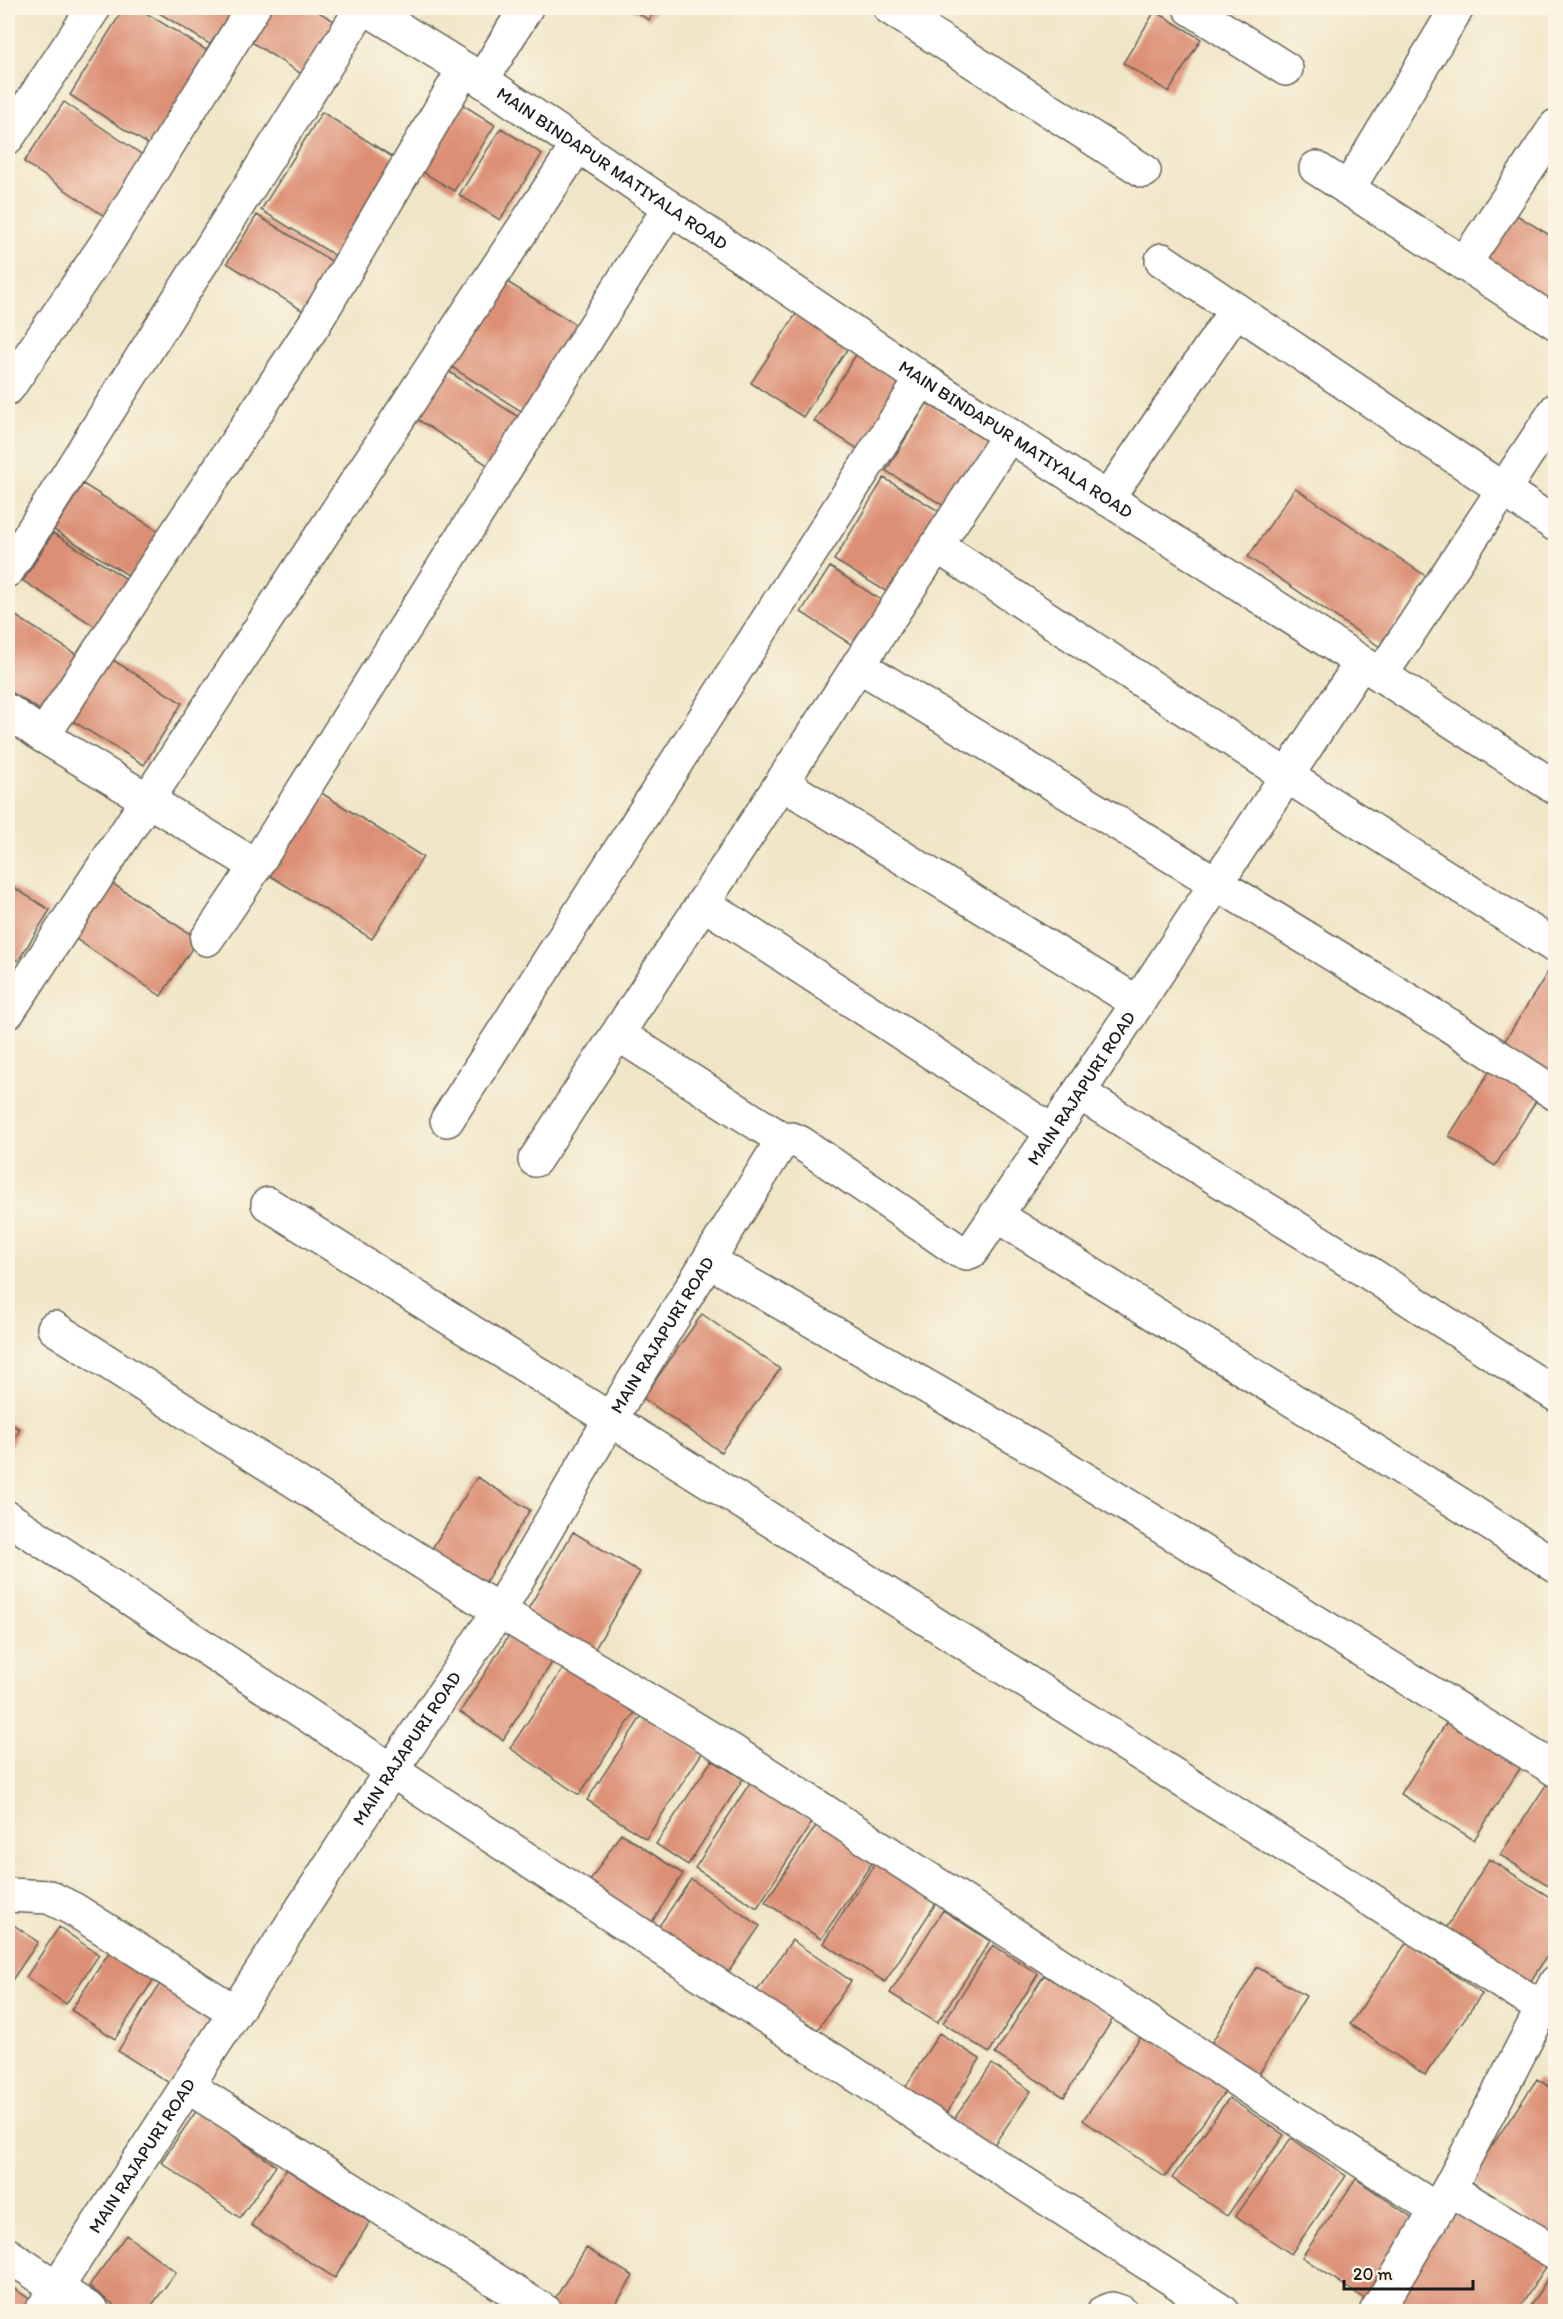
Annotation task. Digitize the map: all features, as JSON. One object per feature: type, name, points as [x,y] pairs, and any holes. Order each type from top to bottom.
[{"type":"street","points":[[8,137],[94,8]]},
{"type":"street","points":[[8,388],[108,241],[253,8]]},
{"type":"street","points":[[8,570],[364,8]]},
{"type":"street","name":"MAIN BINDAPUR MATIYALA ROAD","points":[[364,8],[473,75],[922,379],[1556,788]]},
{"type":"street","points":[[43,736],[315,322],[473,75],[526,8]]},
{"type":"street","points":[[890,8],[1144,171]]},
{"type":"street","points":[[1190,8],[1286,69]]},
{"type":"street","points":[[1348,189],[1456,8]]},
{"type":"street","points":[[1464,264],[1556,126]]},
{"type":"street","points":[[8,1012],[578,145]]},
{"type":"street","points":[[1316,168],[1556,323]]},
{"type":"street","points":[[207,939],[256,866],[669,208]]},
{"type":"street","points":[[1162,260],[1556,525]]},
{"type":"street","points":[[1107,499],[1236,310]]},
{"type":"street","points":[[447,1120],[922,379]]},
{"type":"street","name":"MAIN RAJAPURI ROAD","points":[[49,2300],[391,1771],[499,1611],[611,1418],[779,1146],[792,1139],[801,1143],[959,1251],[967,1253],[972,1251],[1079,1093],[1287,776],[1371,669],[1503,490],[1556,410]]},
{"type":"street","points":[[535,1160],[1009,435]]},
{"type":"street","points":[[937,546],[1287,776],[1556,947]]},
{"type":"street","points":[[858,665],[1449,1025],[1556,1094]]},
{"type":"street","points":[[8,711],[43,736],[256,866]]},
{"type":"street","points":[[782,783],[1138,1003]]},
{"type":"street","points":[[703,903],[1053,1132]]},
{"type":"street","points":[[618,1034],[785,1141]]},
{"type":"street","points":[[1079,1093],[1369,1273],[1556,1395]]},
{"type":"street","points":[[268,1204],[611,1418],[809,1547],[1549,1995],[1443,2200],[1378,2311]]},
{"type":"street","points":[[996,1215],[1556,1566]]},
{"type":"street","points":[[709,1261],[1047,1456],[1556,1770]]},
{"type":"street","points":[[54,1328],[499,1611],[735,1753],[1443,2200],[1556,2253]]},
{"type":"street","points":[[8,1518],[754,2009],[1223,2312]]},
{"type":"street","points":[[8,1894],[49,1897],[73,1909],[235,2012]]},
{"type":"street","points":[[187,2086],[546,2312]]},
{"type":"street","points":[[8,2255],[49,2300],[93,2312]]},
{"type":"street","points":[[1104,2312],[1112,2309],[1121,2312]]},
{"type":"building","points":[[124,8],[138,8],[216,56],[157,150],[70,95]]},
{"type":"building","points":[[151,8],[246,8],[219,50]]},
{"type":"building","points":[[260,8],[312,8],[336,22],[303,75],[242,36]]},
{"type":"building","points":[[629,8],[657,8],[649,20]]},
{"type":"building","points":[[1155,11],[1201,39],[1169,92],[1123,63]]},
{"type":"building","points":[[457,101],[495,125],[454,191],[416,168]]},
{"type":"building","points":[[64,102],[153,162],[113,222],[24,162]]},
{"type":"building","points":[[322,112],[399,161],[339,258],[261,210]]},
{"type":"building","points":[[501,128],[542,154],[500,220],[459,195]]},
{"type":"building","points":[[1510,211],[1556,239],[1556,318],[1475,268]]},
{"type":"building","points":[[257,215],[341,267],[311,316],[227,263]]},
{"type":"building","points":[[504,280],[586,331],[532,418],[450,366]]},
{"type":"building","points":[[798,311],[850,345],[803,417],[751,383]]},
{"type":"building","points":[[859,350],[906,379],[861,451],[814,421]]},
{"type":"building","points":[[448,371],[529,424],[498,472],[417,419]]},
{"type":"building","points":[[927,403],[990,443],[949,509],[886,471]]},
{"type":"building","points":[[884,478],[947,516],[897,598],[834,560]]},
{"type":"building","points":[[83,484],[168,537],[139,582],[54,530]]},
{"type":"building","points":[[1295,488],[1427,577],[1380,647],[1248,557]]},
{"type":"building","points":[[53,533],[138,586],[107,634],[23,581]]},
{"type":"building","points":[[830,567],[895,609],[866,654],[801,612]]},
{"type":"building","points":[[8,611],[85,660],[49,716],[8,690]]},
{"type":"building","points":[[105,655],[182,703],[144,765],[66,717]]},
{"type":"building","points":[[312,787],[423,857],[372,939],[261,870]]},
{"type":"building","points":[[107,880],[198,939],[161,996],[70,935]]},
{"type":"building","points":[[8,884],[50,910],[18,961],[8,954]]},
{"type":"building","points":[[1556,959],[1556,1071],[1551,1078],[1501,1047]]},
{"type":"building","points":[[1496,1061],[1543,1090],[1495,1166],[1449,1136]]},
{"type":"building","points":[[702,1314],[780,1369],[721,1452],[643,1398]]},
{"type":"building","points":[[8,1422],[20,1429],[8,1450]]},
{"type":"building","points":[[477,1477],[530,1510],[480,1591],[426,1558]]},
{"type":"building","points":[[573,1532],[640,1572],[592,1654],[525,1614]]},
{"type":"building","points":[[515,1626],[558,1653],[503,1740],[460,1712]]},
{"type":"building","points":[[569,1660],[638,1708],[579,1795],[510,1748]]},
{"type":"building","points":[[643,1714],[702,1753],[646,1839],[587,1800]]},
{"type":"building","points":[[1448,1720],[1521,1767],[1474,1840],[1401,1794]]},
{"type":"building","points":[[712,1760],[743,1779],[688,1865],[656,1844]]},
{"type":"building","points":[[751,1781],[813,1821],[757,1908],[695,1868]]},
{"type":"building","points":[[1548,1782],[1556,1787],[1556,1890],[1500,1855]]},
{"type":"building","points":[[820,1820],[876,1857],[821,1939],[765,1902]]},
{"type":"building","points":[[621,1833],[683,1874],[648,1928],[586,1887]]},
{"type":"building","points":[[1489,1859],[1556,1901],[1556,1942],[1527,1987],[1443,1933]]},
{"type":"building","points":[[877,1860],[938,1900],[885,1982],[823,1943]]},
{"type":"building","points":[[691,1879],[760,1926],[723,1980],[655,1932]]},
{"type":"building","points":[[943,1910],[990,1941],[937,2023],[890,1993]]},
{"type":"building","points":[[8,1921],[38,1942],[8,1986]]},
{"type":"building","points":[[59,1927],[99,1955],[66,2004],[26,1977]]},
{"type":"building","points":[[792,1940],[851,1981],[816,2032],[757,1991]]},
{"type":"building","points":[[1407,1942],[1482,1994],[1425,2075],[1350,2024]]},
{"type":"building","points":[[993,1945],[1038,1974],[989,2053],[943,2023]]},
{"type":"building","points":[[110,1951],[154,1979],[115,2039],[71,2010]]},
{"type":"building","points":[[1257,1967],[1306,1996],[1255,2081],[1206,2052]]},
{"type":"building","points":[[1044,1975],[1114,2017],[1064,2097],[995,2054]]},
{"type":"building","points":[[161,1982],[217,2018],[174,2086],[118,2051]]},
{"type":"building","points":[[1144,2032],[1226,2090],[1165,2177],[1083,2120]]},
{"type":"building","points":[[939,2033],[980,2059],[942,2120],[901,2094]]},
{"type":"building","points":[[992,2064],[1031,2091],[991,2149],[952,2122]]},
{"type":"building","points":[[1537,2079],[1556,2091],[1556,2238],[1469,2180]]},
{"type":"building","points":[[1229,2098],[1284,2135],[1227,2216],[1172,2178]]},
{"type":"building","points":[[197,2110],[276,2166],[240,2218],[161,2162]]},
{"type":"building","points":[[1291,2138],[1346,2176],[1291,2254],[1236,2216]]},
{"type":"building","points":[[286,2169],[370,2222],[335,2278],[251,2225]]},
{"type":"building","points":[[1356,2179],[1420,2223],[1366,2300],[1302,2257]]},
{"type":"building","points":[[1462,2200],[1551,2259],[1517,2312],[1388,2312]]},
{"type":"building","points":[[126,2235],[176,2272],[147,2312],[123,2312],[89,2286]]},
{"type":"building","points":[[586,2248],[633,2276],[611,2312],[547,2312]]},
{"type":"building","points":[[1556,2266],[1556,2312],[1526,2312]]},
{"type":"building","points":[[8,2285],[30,2299],[22,2312],[8,2312]]}]
